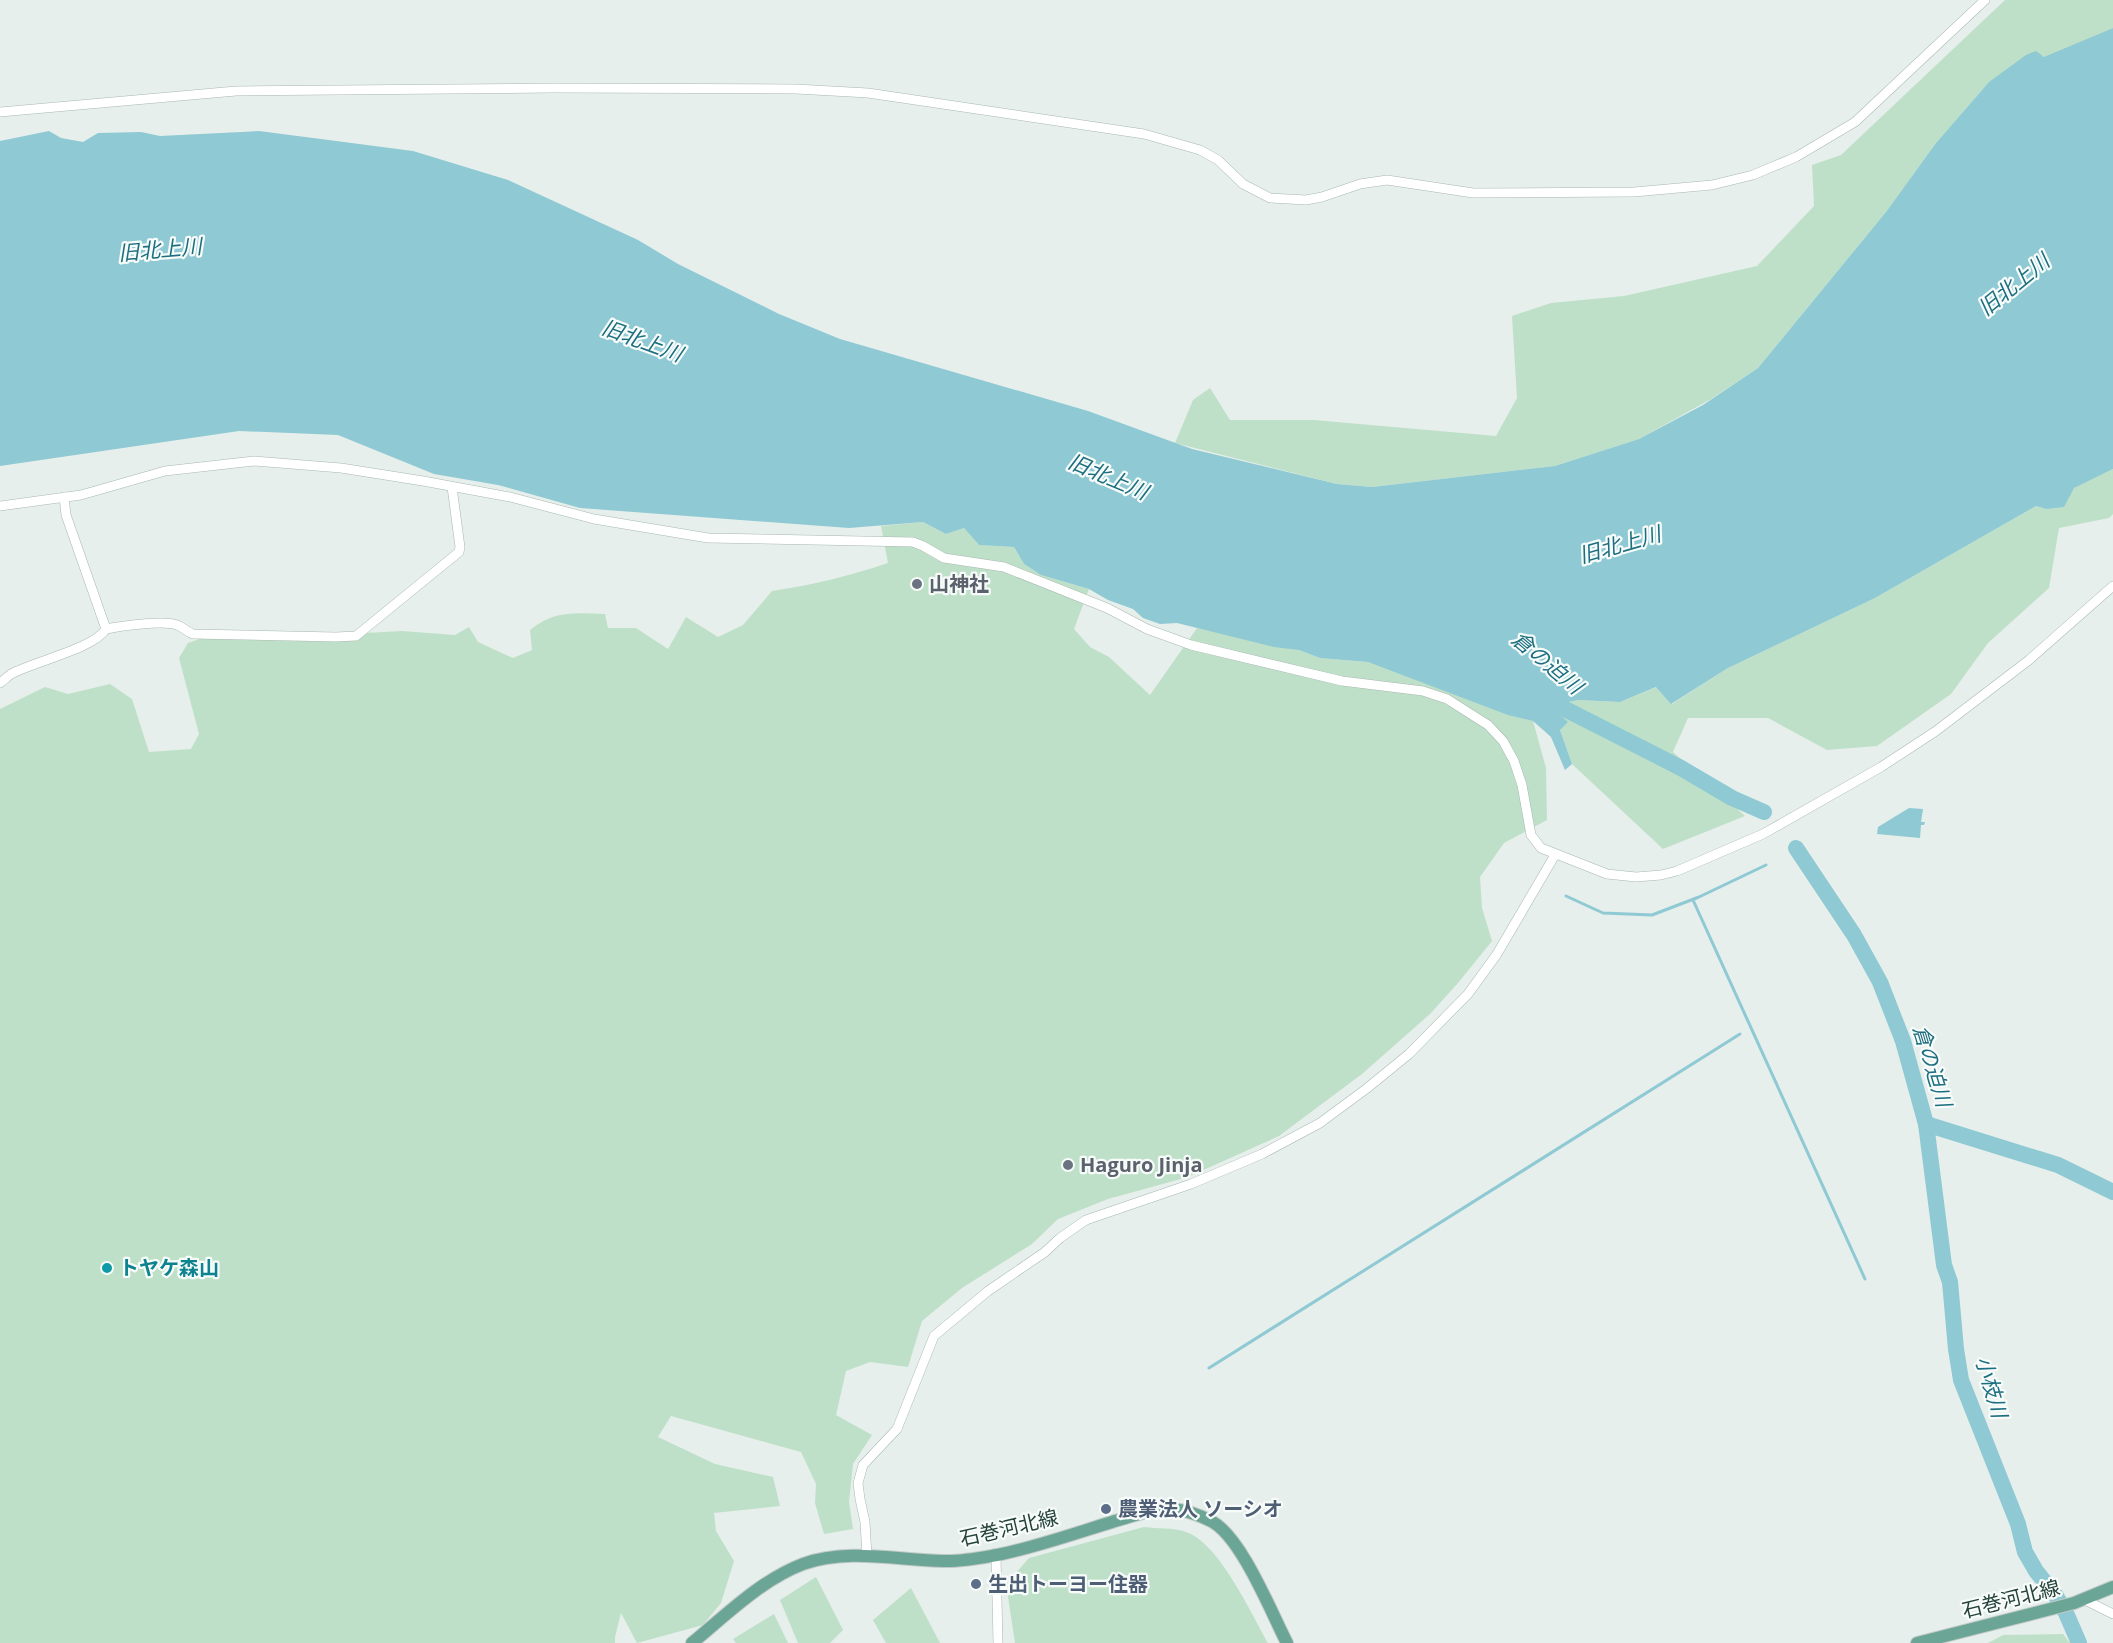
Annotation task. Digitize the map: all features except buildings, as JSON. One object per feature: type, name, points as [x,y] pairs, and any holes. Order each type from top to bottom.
[{"type":"main road","name":"石巻河北線","points":[[692,1643],[741,1603],[787,1571],[806,1563],[842,1557],[867,1556],[946,1561],[996,1555],[1159,1510],[1173,1509],[1192,1512],[1214,1522],[1232,1540],[1287,1643]]},
{"type":"main road","name":"石巻河北線","points":[[1917,1643],[2079,1601],[2113,1587]]},
{"type":"street","points":[[0,112],[236,91],[552,88],[796,89],[868,93],[1144,134],[1200,150],[1218,160],[1244,184],[1270,198],[1297,200],[1322,197],[1360,184],[1387,180],[1473,193],[1634,192],[1712,185],[1753,175],[1796,157],[1855,122],[1985,0]]},
{"type":"street","points":[[0,506],[81,495],[165,471],[254,461],[340,468],[510,496],[594,519],[708,538],[913,542],[944,558],[1004,567],[1107,608],[1147,629],[1191,645],[1342,681],[1423,691],[1447,699],[1488,724],[1503,741],[1514,760],[1522,785],[1531,835],[1541,848],[1606,874],[1636,877],[1677,871],[1763,834],[1881,767],[1936,731],[2029,660],[2113,586]]},
{"type":"street","points":[[0,683],[12,674],[90,642],[104,633],[106,629],[121,626],[178,625],[193,634],[356,636],[459,552],[452,488]]},
{"type":"street","points":[[64,497],[66,515],[106,629]]},
{"type":"street","points":[[867,1556],[865,1522],[858,1483],[862,1465],[897,1429],[934,1336],[988,1291],[1045,1252],[1060,1238],[1086,1220],[1191,1184],[1262,1154],[1320,1123],[1366,1089],[1410,1054],[1468,994],[1497,954],[1555,855]]},
{"type":"street","points":[[996,1555],[998,1643]]},
{"type":"street","points":[[2079,1601],[2113,1614]]},
{"type":"green space","points":[[2005,0],[2113,0],[2113,28],[1989,82],[1936,143],[1886,212],[1758,368],[1711,399],[1639,439],[1555,466],[1372,487],[1337,484],[1175,443],[1193,400],[1210,388],[1230,420],[1314,420],[1496,436],[1517,398],[1512,316],[1551,303],[1624,296],[1757,266],[1814,206],[1812,165],[1841,155]]},
{"type":"green space","points":[[2113,469],[2113,514],[2109,518],[2059,528],[2049,588],[1988,643],[1951,694],[1877,746],[1827,750],[1768,718],[1688,718],[1673,752],[1745,816],[1663,849],[1572,764],[1549,706],[1578,700],[1620,702],[1657,687],[1672,704],[1728,668],[1875,598],[2036,506],[2046,509],[2073,488]]},
{"type":"green space","points":[[923,522],[946,534],[964,528],[979,545],[1014,547],[1024,564],[1041,575],[1089,589],[1074,629],[1090,647],[1109,657],[1150,695],[1197,628],[1299,650],[1320,658],[1368,662],[1533,721],[1546,768],[1547,820],[1504,843],[1480,877],[1482,908],[1492,941],[1430,1014],[1362,1074],[1279,1136],[1188,1177],[1108,1199],[1058,1219],[1032,1244],[962,1288],[922,1321],[908,1367],[870,1362],[846,1371],[836,1415],[872,1435],[853,1464],[849,1502],[853,1529],[824,1534],[815,1503],[816,1484],[801,1452],[671,1416],[658,1437],[715,1464],[773,1477],[780,1506],[714,1513],[716,1531],[734,1561],[721,1603],[703,1625],[637,1643],[621,1613],[615,1643],[0,1643],[0,709],[45,687],[68,694],[110,684],[132,699],[149,752],[191,749],[199,734],[179,658],[188,643],[223,631],[272,640],[345,638],[366,633],[402,631],[455,635],[469,627],[478,642],[513,658],[532,650],[530,630],[539,624],[557,616],[584,613],[605,614],[608,628],[636,628],[668,649],[686,617],[718,637],[743,625],[772,591],[830,580],[888,563],[881,526]]},
{"type":"green space","points":[[1144,1527],[1181,1530],[1198,1539],[1210,1550],[1233,1580],[1268,1643],[1015,1643],[1006,1584],[1029,1558]]},
{"type":"green space","points":[[816,1577],[843,1630],[830,1643],[798,1643],[780,1600]]},
{"type":"green space","points":[[911,1588],[940,1643],[886,1643],[873,1620]]},
{"type":"green space","points":[[774,1614],[788,1643],[736,1643],[733,1639]]},
{"type":"green space","points":[[2063,1634],[2070,1643],[1988,1643],[2003,1635]]},
{"type":"water","name":"旧北上川","points":[[2113,28],[2113,469],[2074,488],[2064,507],[2046,509],[2036,506],[1875,598],[1728,668],[1671,704],[1656,687],[1620,702],[1578,700],[1550,706],[1568,722],[1560,730],[1572,764],[1565,770],[1551,737],[1533,721],[1508,715],[1368,662],[1320,658],[1299,650],[1274,647],[1177,623],[1160,624],[1143,618],[1133,609],[1108,600],[1089,589],[1041,575],[1024,564],[1014,547],[979,545],[964,528],[946,534],[923,522],[849,528],[580,508],[498,485],[434,474],[338,435],[239,431],[0,466],[0,141],[49,131],[61,138],[83,142],[98,133],[141,132],[160,136],[259,131],[413,151],[508,180],[638,240],[678,264],[779,314],[840,339],[1088,411],[1192,449],[1337,484],[1372,487],[1555,466],[1639,439],[1703,405],[1758,368],[1886,212],[1936,143],[1989,82],[2026,55],[2036,51],[2044,57]]},
{"type":"water","points":[[1909,808],[1923,809],[1921,822],[1925,822],[1921,825],[1920,838],[1877,834],[1878,827]]},
{"type":"waterway","name":"倉の迫川","points":[[1542,692],[1563,708],[1681,768],[1732,798],[1764,812]]},
{"type":"waterway","name":"小枝川","points":[[1796,848],[1854,935],[1880,982],[1903,1041],[1926,1124],[1944,1265],[1950,1282],[1961,1380],[2018,1524],[2025,1552],[2036,1571],[2056,1596],[2079,1643]]},
{"type":"waterway","points":[[1566,896],[1603,913],[1652,915],[1699,897],[1766,865]]},
{"type":"waterway","points":[[1693,900],[1865,1279]]},
{"type":"waterway","points":[[1209,1368],[1740,1034]]},
{"type":"waterway","name":"倉の迫川","points":[[1926,1124],[2058,1165],[2113,1192]]},
{"type":"place","name":"山神社","points":[[917,584]]},
{"type":"place","name":"Haguro Jinja","points":[[1068,1165]]},
{"type":"place","name":"トヤケ森山","points":[[107,1268]]},
{"type":"place","name":"農業法人 ソーシオ","points":[[1106,1509]]},
{"type":"place","name":"生出トーヨー住器","points":[[976,1584]]}]
